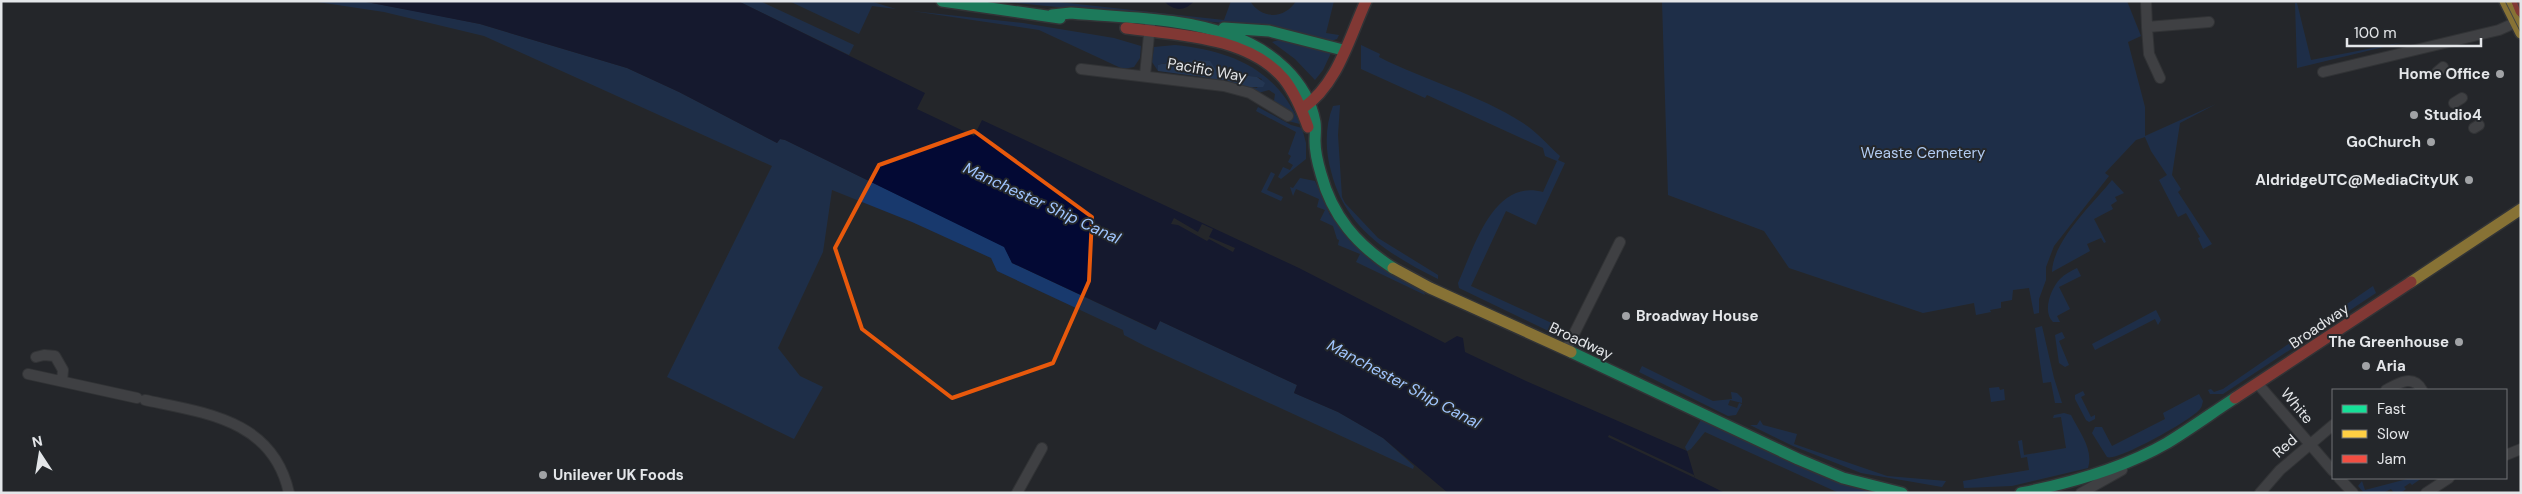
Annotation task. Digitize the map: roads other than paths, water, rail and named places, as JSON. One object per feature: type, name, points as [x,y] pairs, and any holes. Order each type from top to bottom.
[{"type":"street","points":[[942,1],[1052,15],[1072,21],[1150,26],[1229,28],[1304,38],[1343,50]]},
{"type":"street","points":[[1306,106],[1328,85],[1366,1]]},
{"type":"street","points":[[2146,1],[2149,54],[2160,78]]},
{"type":"street","points":[[2505,1],[2521,33]]},
{"type":"street","points":[[2517,1],[2521,11]]},
{"type":"street","points":[[2147,27],[2209,22]]},
{"type":"street","points":[[2323,72],[2486,34],[2517,22]]},
{"type":"street","points":[[1150,26],[1215,42],[1269,66]]},
{"type":"street","name":"Pacific Way","points":[[1145,75],[1150,26]]},
{"type":"street","points":[[1209,28],[1262,48],[1287,68],[1306,106]]},
{"type":"street","points":[[1275,34],[1265,41],[1262,48],[1269,66],[1306,106]]},
{"type":"street","name":"Pacific Way","points":[[1081,69],[1145,75],[1224,86],[1250,93],[1288,116]]},
{"type":"street","name":"Broadway","points":[[1306,106],[1317,132],[1315,142],[1326,192],[1340,219],[1361,244],[1402,272],[1826,471],[1902,493]]},
{"type":"street","name":"Broadway","points":[[2081,493],[2167,443],[2521,209]]},
{"type":"street","points":[[1566,350],[1620,242]]},
{"type":"street","points":[[36,357],[44,355],[55,356],[63,370],[62,381]]},
{"type":"street","points":[[28,374],[211,414],[246,429],[262,442],[278,463],[289,493]]},
{"type":"street","points":[[2388,389],[2409,380],[2420,386],[2422,389]]},
{"type":"street","name":"White","points":[[2258,384],[2332,470]]},
{"type":"street","name":"Red","points":[[2260,493],[2280,470],[2332,426]]},
{"type":"street","points":[[1017,493],[1042,448]]},
{"type":"street","points":[[2507,455],[2521,450]]},
{"type":"street","name":"Broadway","points":[[2021,493],[2126,467]]},
{"type":"street","name":"Broadway","points":[[2068,493],[2126,467]]},
{"type":"street","points":[[2340,479],[2353,493]]},
{"type":"street","points":[[2426,493],[2447,479]]},
{"type":"water","name":"Manchester Ship Canal","points":[[361,1],[738,1],[925,93],[917,109],[974,136],[982,120],[1299,268],[1445,343],[1457,336],[1463,338],[1465,352],[1526,381],[1687,451],[1695,478],[1725,493],[1448,493],[1383,438],[1338,412],[1294,393],[1297,385],[1160,321],[1156,330],[1012,263],[1004,247],[785,140],[780,139],[777,143],[679,92],[627,68],[480,24]]},
{"type":"water","points":[[1164,1],[1194,1],[1187,7],[1179,9],[1171,7]]},
{"type":"tram line","points":[[2505,1],[2521,33]]},
{"type":"tram line","points":[[2517,1],[2521,11]]},
{"type":"place","name":"Home Office","points":[[2500,74]]},
{"type":"place","name":"Studio4","points":[[2414,115]]},
{"type":"place","name":"GoChurch","points":[[2431,142]]},
{"type":"place","name":"AldridgeUTC@MediaCityUK","points":[[2469,180]]},
{"type":"place","name":"Broadway House","points":[[1626,316]]},
{"type":"place","name":"The Greenhouse","points":[[2459,342]]},
{"type":"place","name":"Aria","points":[[2366,366]]},
{"type":"place","name":"Unilever UK Foods","points":[[543,475]]},
{"type":"park label","name":"Weaste Cemetery","points":[[1923,153]]}]
